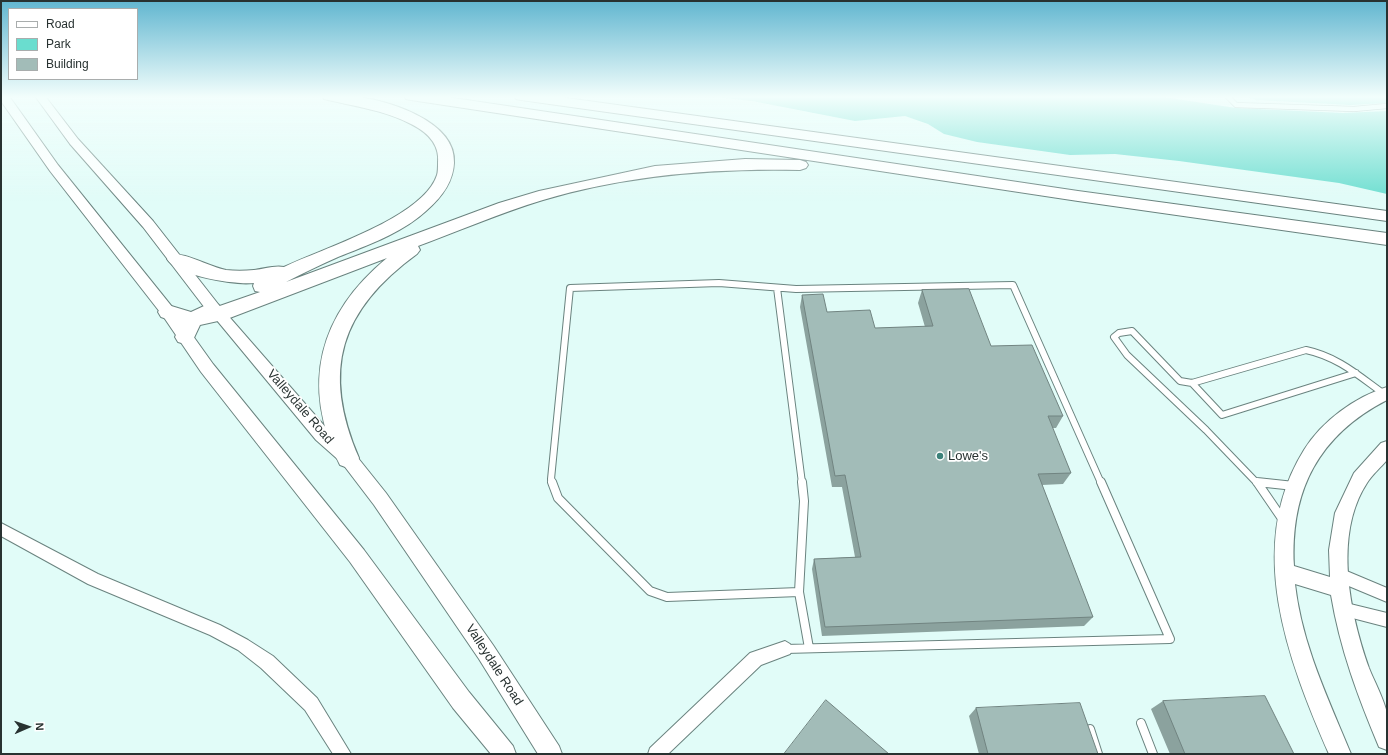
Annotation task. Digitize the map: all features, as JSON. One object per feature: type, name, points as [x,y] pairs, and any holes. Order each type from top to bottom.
[{"type":"highway","points":[[168,312],[189,329],[217,311],[303,265],[388,228],[410,216],[425,205],[438,191],[448,170],[446,149],[441,139],[431,131]]},
{"type":"highway","points":[[651,131],[906,170],[1387,239]]},
{"type":"highway","points":[[780,131],[1387,216]]},
{"type":"highway","points":[[796,131],[830,138]]},
{"type":"highway","points":[[217,311],[436,234],[505,207],[539,196],[594,182],[655,171],[760,163],[906,170]]},
{"type":"highway","points":[[348,458],[339,436],[329,399],[329,369],[332,351],[340,329],[351,309],[380,275],[406,254],[436,234]]},
{"type":"highway","points":[[176,259],[207,274],[223,277],[268,275],[303,265]]},
{"type":"main road","points":[[28,131],[54,168],[168,312]]},
{"type":"main road","name":"Valleydale Road","points":[[66,131],[139,213],[217,311],[322,435],[348,458],[380,498],[486,652],[550,754]]},
{"type":"main road","points":[[189,329],[357,556],[461,700],[504,754]]},
{"type":"main road","points":[[1340,754],[1320,710],[1299,651],[1290,614],[1285,572],[1286,525],[1291,499],[1307,462],[1317,446],[1333,428],[1352,412],[1386,394]]},
{"type":"main road","points":[[1387,448],[1365,470],[1353,492],[1344,518],[1338,549],[1338,582],[1342,609],[1352,652],[1370,701],[1387,739]]},
{"type":"main road","points":[[1285,572],[1338,582]]},
{"type":"street","points":[[1,529],[93,579],[215,630],[243,645],[267,662],[311,704],[343,754]]},
{"type":"street","points":[[1338,582],[1387,595]]},
{"type":"street","points":[[1342,609],[1387,620]]},
{"type":"street","points":[[656,754],[756,659],[785,649]]},
{"type":"lane","points":[[785,649],[1170,639],[1013,285],[796,289],[719,283],[570,288],[551,479],[558,498],[650,591],[666,597],[799,592]]},
{"type":"lane","points":[[777,288],[804,501],[799,592],[809,648]]},
{"type":"lane","points":[[1286,525],[1257,482],[1206,430],[1127,355],[1114,337],[1120,332],[1132,331],[1180,381],[1192,384],[1306,350],[1324,354],[1386,394]]},
{"type":"lane","points":[[1192,384],[1222,415],[1356,374]]},
{"type":"lane","points":[[1257,482],[1296,487]]},
{"type":"lane","points":[[1141,723],[1153,754]]},
{"type":"lane","points":[[1090,729],[1098,754]]},
{"type":"green space","points":[[940,131],[1387,131],[1387,194],[1339,183],[1179,161],[1115,154],[1070,155],[977,142],[944,134]]},
{"type":"building","name":"Lowe's","points":[[969,289],[991,346],[1032,345],[1063,416],[1048,416],[1071,473],[1038,474],[1093,617],[825,627],[814,559],[861,557],[845,475],[835,476],[802,295],[823,294],[827,312],[870,310],[875,328],[933,326],[922,290]]},
{"type":"building","points":[[1265,696],[1294,754],[1185,754],[1163,701]]},
{"type":"building","points":[[826,700],[889,754],[784,754]]},
{"type":"building","points":[[1080,703],[1098,754],[988,754],[976,708]]},
{"type":"place","name":"Lowe's","points":[[940,456]]}]
